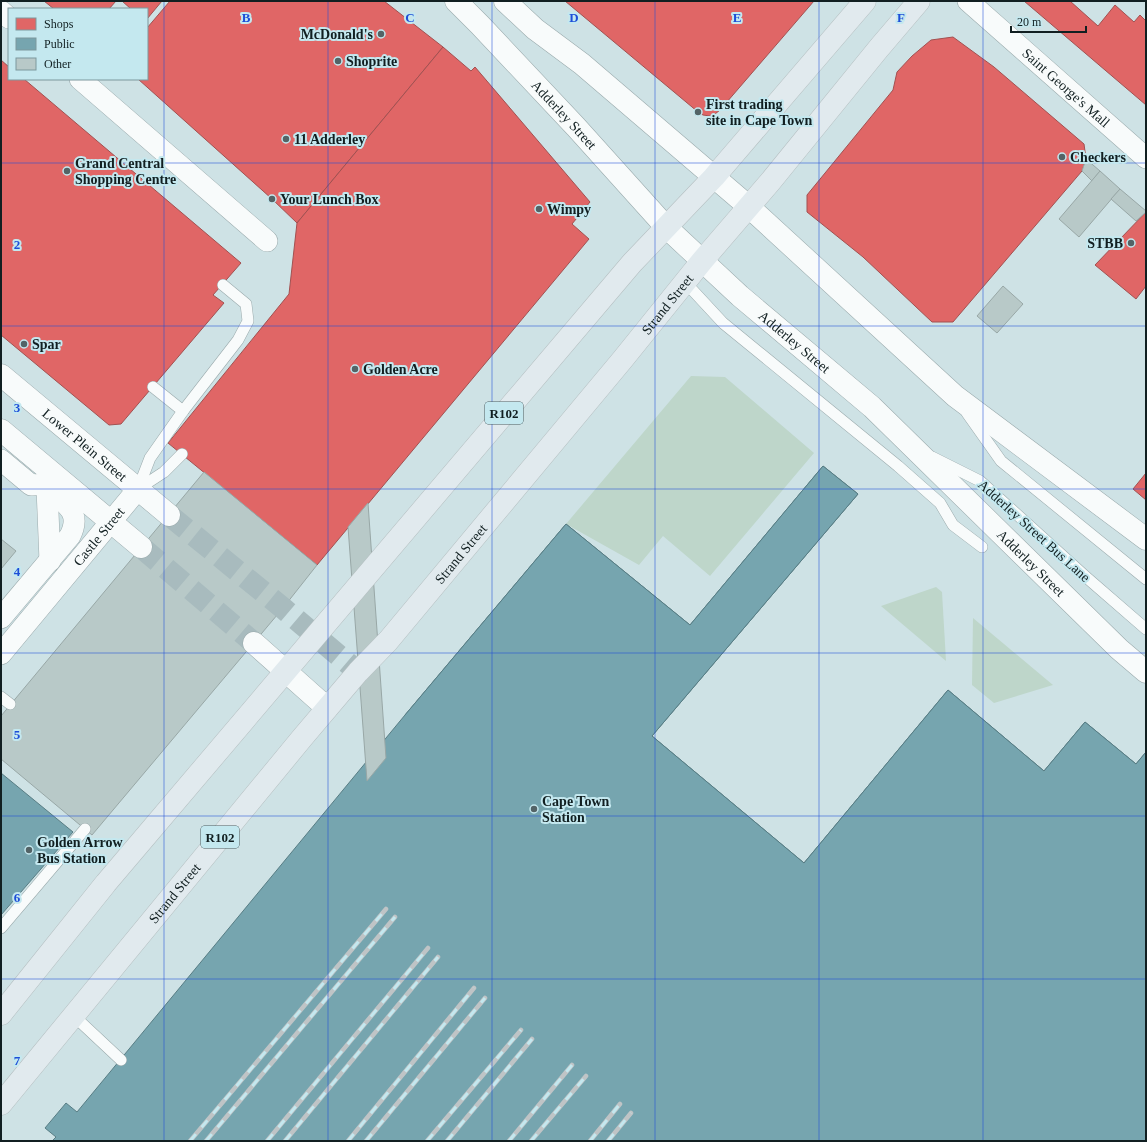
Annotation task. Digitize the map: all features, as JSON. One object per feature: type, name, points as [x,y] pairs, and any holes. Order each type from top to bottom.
[{"type":"main road","name":"Adderley Street","points":[[456,1],[576,127],[666,227],[740,296],[872,407],[912,448],[1113,643],[1146,672]]},
{"type":"main road","points":[[505,1],[535,28],[582,64],[748,206],[955,396],[1146,539]]},
{"type":"main road","name":"R102","points":[[1,1014],[106,882],[632,263],[714,177],[865,1]]},
{"type":"main road","name":"Strand Street","points":[[1,1104],[327,708],[358,672],[388,641],[623,360],[702,261],[770,182],[919,1]]},
{"type":"main road","name":"Lower Plein Street","points":[[1,375],[169,514]]},
{"type":"main road","points":[[1,430],[142,547]]},
{"type":"main road","points":[[254,643],[327,708]]},
{"type":"street","name":"Saint George's Mall","points":[[968,1],[1146,158]]},
{"type":"street","points":[[81,80],[267,241]]},
{"type":"street","points":[[1,460],[31,485],[43,485],[47,488],[72,510],[75,520],[74,528],[70,536],[1,618]]},
{"type":"street","name":"Castle Street","points":[[1,654],[138,489]]},
{"type":"lane","points":[[685,282],[723,323],[898,466],[940,504],[953,525],[982,547]]},
{"type":"lane","name":"Castle Street","points":[[138,489],[150,458],[183,411],[238,340],[248,322],[246,304],[223,285]]},
{"type":"lane","points":[[153,387],[183,411]]},
{"type":"lane","points":[[955,396],[1001,461],[1146,579]]},
{"type":"lane","name":"Adderley Street Bus Lane","points":[[912,448],[980,480],[1086,577],[1146,629]]},
{"type":"lane","points":[[138,489],[164,472],[182,454]]},
{"type":"lane","points":[[1,697],[10,704]]},
{"type":"lane","points":[[1,928],[85,829]]},
{"type":"lane","points":[[74,1016],[121,1060]]},
{"type":"green space","points":[[691,376],[725,377],[814,453],[710,576],[663,536],[639,565],[566,524]]},
{"type":"green space","points":[[936,587],[942,592],[946,661],[881,606]]},
{"type":"green space","points":[[973,618],[1053,685],[994,703],[972,685]]},
{"type":"building: Shops","points":[[44,1],[116,1],[110,8],[53,8]]},
{"type":"building: Shops","points":[[122,1],[162,1],[148,18],[148,8],[130,8]]},
{"type":"building: Shops","name":"11 Adderley","points":[[170,1],[384,1],[443,47],[297,223],[139,80],[148,80],[148,27]]},
{"type":"building: Shops","points":[[565,1],[814,1],[720,110],[710,116],[703,115],[698,112]]},
{"type":"building: Shops","points":[[1024,1],[1070,1],[1098,26],[1115,5],[1134,22],[1140,15],[1146,21],[1146,105]]},
{"type":"building: Shops","points":[[953,37],[994,67],[1084,144],[1086,159],[1082,171],[953,322],[932,322],[863,257],[807,212],[807,195],[893,90],[897,72],[912,56],[931,40]]},
{"type":"building: Shops","name":"Golden Acre","points":[[443,47],[471,71],[475,67],[590,202],[572,224],[589,239],[317,565],[168,443],[289,294],[297,223]]},
{"type":"building: Shops","name":"Grand Central Shopping Centre","points":[[1,60],[8,66],[8,80],[25,80],[241,263],[213,295],[224,303],[121,424],[109,425],[1,335]]},
{"type":"building: Shops","name":"STBB","points":[[1146,212],[1146,286],[1136,299],[1095,265]]},
{"type":"building: Shops","points":[[1146,473],[1146,500],[1133,489]]},
{"type":"building: Public","points":[[823,466],[858,494],[652,736],[804,863],[948,690],[1044,771],[1085,722],[1136,764],[1146,752],[1146,1141],[869,1141],[829,1106],[821,1115],[768,1071],[793,1043],[558,846],[529,881],[500,857],[525,817],[405,715],[566,524],[690,625]]},
{"type":"building: Public","name":"Cape Town Station","points":[[823,466],[858,494],[652,736],[804,863],[948,690],[1044,771],[1085,722],[1136,764],[1146,752],[1146,1141],[52,1141],[56,1137],[45,1128],[66,1103],[77,1112],[405,715],[566,524],[690,625]]},
{"type":"building: Public","name":"Golden Arrow Bus Station","points":[[1,773],[73,832],[1,915]]},
{"type":"building: Other","points":[[1086,159],[1100,171],[1092,181],[1082,171]]},
{"type":"building: Other","points":[[1100,171],[1120,189],[1079,237],[1059,219]]},
{"type":"building: Other","points":[[1120,189],[1146,211],[1136,221],[1111,199]]},
{"type":"building: Other","points":[[1003,286],[1023,304],[997,333],[977,316]]},
{"type":"building: Other","points":[[204,472],[317,565],[283,608],[92,835],[1,759],[1,716]]},
{"type":"building: Other","points":[[368,503],[386,758],[367,781],[348,527]]},
{"type":"building: Other","points":[[1,539],[16,551],[1,569]]},
{"type":"tunnel","points":[[169,515],[358,672]]},
{"type":"tunnel","points":[[141,547],[254,643]]},
{"type":"railway","points":[[190,1141],[386,909]]},
{"type":"railway","points":[[206,1141],[395,917]]},
{"type":"railway","points":[[267,1141],[428,948]]},
{"type":"railway","points":[[285,1141],[438,957]]},
{"type":"railway","points":[[348,1141],[474,988]]},
{"type":"railway","points":[[366,1141],[485,998]]},
{"type":"railway","points":[[427,1141],[521,1030]]},
{"type":"railway","points":[[447,1141],[532,1039]]},
{"type":"railway","points":[[509,1141],[572,1065]]},
{"type":"railway","points":[[531,1141],[586,1076]]},
{"type":"railway","points":[[590,1141],[620,1104]]},
{"type":"railway","points":[[608,1141],[631,1113]]},
{"type":"place","name":"McDonald's","points":[[381,34]]},
{"type":"place","name":"Shoprite","points":[[338,61]]},
{"type":"place","name":"First trading site in Cape Town","points":[[698,112]]},
{"type":"place","name":"11 Adderley","points":[[286,139]]},
{"type":"place","name":"Checkers","points":[[1062,157]]},
{"type":"place","name":"Grand Central Shopping Centre","points":[[67,171]]},
{"type":"place","name":"Your Lunch Box","points":[[272,199]]},
{"type":"place","name":"Wimpy","points":[[539,209]]},
{"type":"place","name":"STBB","points":[[1131,243]]},
{"type":"place","name":"Spar","points":[[24,344]]},
{"type":"place","name":"Golden Acre","points":[[355,369]]},
{"type":"place","name":"Cape Town Station","points":[[534,809]]},
{"type":"place","name":"Golden Arrow Bus Station","points":[[29,850]]}]
